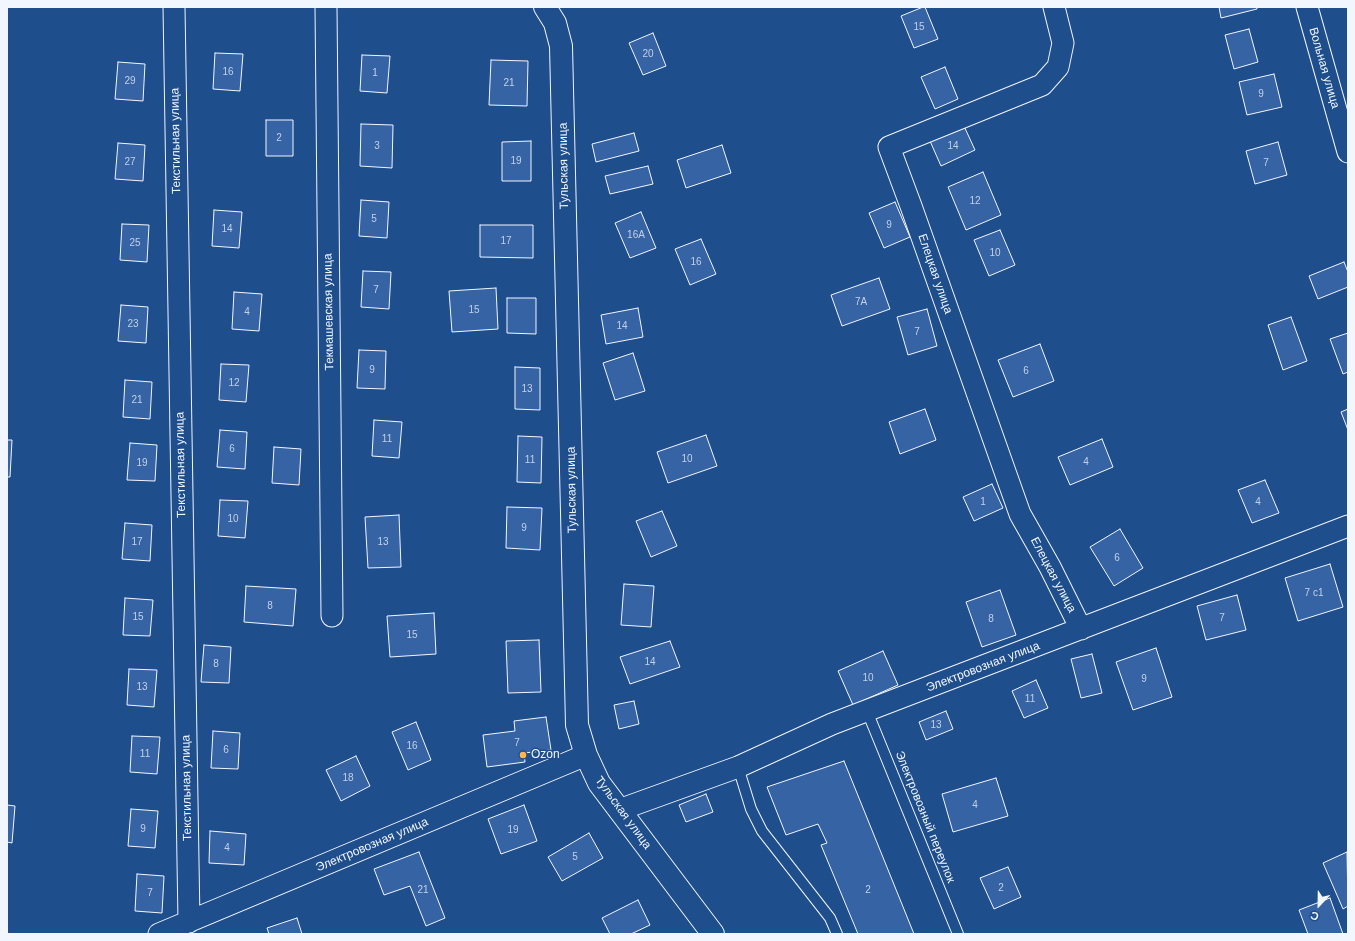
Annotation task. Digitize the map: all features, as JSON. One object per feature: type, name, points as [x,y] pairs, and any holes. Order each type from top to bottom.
[{"type":"main road","name":"Тульская улица","points":[[545,7],[555,23],[561,46],[577,724],[586,755],[599,783],[713,934]]},
{"type":"street","name":"Текстильная улица","points":[[174,7],[189,922]]},
{"type":"street","name":"Текмашевская улица","points":[[326,7],[332,616]]},
{"type":"street","name":"Елецкая улица","points":[[1054,7],[1063,43],[1058,67],[1042,85],[889,147],[912,206],[1020,514],[1050,567],[1081,629]]},
{"type":"street","name":"Вольная улица","points":[[1307,7],[1348,152]]},
{"type":"street","name":"Электровозная улица","points":[[619,810],[738,767],[832,724],[1348,526]]},
{"type":"street","name":"Электровозная улица","points":[[159,934],[586,755]]},
{"type":"lane","name":"Электровозный переулок","points":[[867,711],[958,934]]},
{"type":"lane","points":[[738,767],[751,808],[762,831],[830,918],[837,934]]},
{"type":"building","points":[[925,7],[938,39],[914,48],[901,16]]},
{"type":"building","points":[[1219,7],[1257,7],[1257,9],[1221,18]]},
{"type":"building","points":[[1249,29],[1258,62],[1234,69],[1225,35]]},
{"type":"building","points":[[653,33],[666,66],[643,75],[629,43]]},
{"type":"building","points":[[215,53],[243,54],[240,91],[213,89]]},
{"type":"building","points":[[362,55],[390,56],[387,93],[360,91]]},
{"type":"building","points":[[491,60],[528,61],[527,106],[489,105]]},
{"type":"building","points":[[118,62],[145,64],[143,101],[115,99]]},
{"type":"building","points":[[945,67],[958,99],[935,109],[921,77]]},
{"type":"building","points":[[1274,74],[1282,107],[1247,115],[1239,82]]},
{"type":"building","points":[[266,120],[293,120],[293,156],[266,156]]},
{"type":"building","points":[[361,124],[393,125],[392,168],[360,166]]},
{"type":"building","points":[[964,126],[975,150],[941,166],[930,141]]},
{"type":"building","points":[[634,133],[639,151],[596,162],[592,144]]},
{"type":"building","points":[[531,141],[531,181],[502,181],[502,142]]},
{"type":"building","points":[[1278,142],[1287,175],[1255,184],[1246,151]]},
{"type":"building","points":[[118,143],[145,145],[143,181],[115,179]]},
{"type":"building","points":[[722,145],[731,173],[686,188],[677,160]]},
{"type":"building","points":[[648,166],[653,184],[610,194],[605,176]]},
{"type":"building","points":[[983,172],[1001,215],[966,230],[948,187]]},
{"type":"building","points":[[361,200],[389,202],[387,238],[359,236]]},
{"type":"building","points":[[895,202],[910,237],[884,248],[869,213]]},
{"type":"building","points":[[214,210],[242,212],[239,248],[212,246]]},
{"type":"building","points":[[641,212],[656,248],[630,258],[615,223]]},
{"type":"building","points":[[122,224],[149,225],[147,262],[120,260]]},
{"type":"building","points":[[480,225],[533,225],[533,258],[480,257]]},
{"type":"building","points":[[1000,230],[1015,265],[989,276],[974,240]]},
{"type":"building","points":[[701,239],[716,274],[690,285],[675,249]]},
{"type":"building","points":[[1344,262],[1348,272],[1348,287],[1318,299],[1309,276]]},
{"type":"building","points":[[363,271],[391,272],[389,309],[361,307]]},
{"type":"building","points":[[879,278],[890,309],[842,326],[831,295]]},
{"type":"building","points":[[496,288],[498,329],[452,332],[449,291]]},
{"type":"building","points":[[234,292],[262,294],[259,331],[232,329]]},
{"type":"building","points":[[507,298],[536,298],[536,334],[507,333]]},
{"type":"building","points":[[121,305],[148,307],[146,343],[118,341]]},
{"type":"building","points":[[638,308],[643,337],[606,344],[601,315]]},
{"type":"building","points":[[927,309],[937,346],[908,355],[897,317]]},
{"type":"building","points":[[1291,317],[1307,361],[1283,370],[1268,325]]},
{"type":"building","points":[[1348,333],[1348,372],[1343,374],[1330,339]]},
{"type":"building","points":[[1040,344],[1054,381],[1013,397],[998,360]]},
{"type":"building","points":[[359,350],[386,351],[385,389],[357,388]]},
{"type":"building","points":[[633,353],[645,391],[615,400],[603,363]]},
{"type":"building","points":[[221,364],[249,365],[246,402],[219,400]]},
{"type":"building","points":[[515,367],[540,368],[540,410],[515,409]]},
{"type":"building","points":[[125,380],[152,382],[150,419],[123,417]]},
{"type":"building","points":[[925,409],[936,440],[900,454],[889,422]]},
{"type":"building","points":[[1348,409],[1348,430],[1341,412]]},
{"type":"building","points":[[374,420],[402,422],[399,458],[372,456]]},
{"type":"building","points":[[220,430],[247,432],[245,469],[217,467]]},
{"type":"building","points":[[706,435],[717,466],[668,483],[657,452]]},
{"type":"building","points":[[518,436],[542,437],[541,483],[517,482]]},
{"type":"building","points":[[1102,439],[1113,467],[1070,485],[1058,457]]},
{"type":"building","points":[[7,440],[12,440],[10,477],[7,477]]},
{"type":"building","points":[[130,443],[157,445],[155,481],[127,480]]},
{"type":"building","points":[[274,447],[301,449],[299,485],[272,483]]},
{"type":"building","points":[[1265,480],[1279,513],[1252,523],[1238,490]]},
{"type":"building","points":[[992,484],[1003,508],[974,521],[963,497]]},
{"type":"building","points":[[220,500],[248,501],[245,538],[218,536]]},
{"type":"building","points":[[507,507],[542,508],[540,550],[506,548]]},
{"type":"building","points":[[662,511],[677,546],[651,557],[636,521]]},
{"type":"building","points":[[399,515],[401,567],[368,568],[365,517]]},
{"type":"building","points":[[125,523],[152,525],[150,561],[122,559]]},
{"type":"building","points":[[1120,529],[1143,568],[1114,586],[1090,547]]},
{"type":"building","points":[[1330,564],[1343,607],[1298,621],[1285,578]]},
{"type":"building","points":[[624,584],[654,586],[651,627],[621,625]]},
{"type":"building","points":[[246,586],[296,589],[293,626],[244,622]]},
{"type":"building","points":[[1000,590],[1016,635],[982,647],[966,602]]},
{"type":"building","points":[[1237,595],[1246,630],[1206,640],[1197,606]]},
{"type":"building","points":[[125,598],[153,600],[150,636],[123,635]]},
{"type":"building","points":[[434,613],[436,654],[390,657],[387,616]]},
{"type":"building","points":[[539,640],[541,692],[508,693],[506,641]]},
{"type":"building","points":[[670,641],[680,667],[630,684],[620,657]]},
{"type":"building","points":[[204,645],[231,647],[229,683],[201,682]]},
{"type":"building","points":[[1156,648],[1172,697],[1133,710],[1116,662]]},
{"type":"building","points":[[883,651],[898,685],[853,705],[838,671]]},
{"type":"building","points":[[1092,654],[1102,693],[1081,698],[1071,659]]},
{"type":"building","points":[[129,669],[157,670],[154,707],[127,705]]},
{"type":"building","points":[[1036,680],[1048,708],[1024,718],[1012,691]]},
{"type":"building","points":[[634,701],[639,724],[619,729],[614,705]]},
{"type":"building","points":[[946,711],[953,729],[926,740],[919,722]]},
{"type":"building","points":[[546,717],[551,750],[524,753],[525,762],[487,767],[483,735],[515,731],[514,721]]},
{"type":"building","points":[[416,722],[431,760],[408,770],[392,732]]},
{"type":"building","points":[[213,731],[240,733],[238,769],[211,768]]},
{"type":"building","points":[[132,736],[160,737],[157,774],[130,772]]},
{"type":"building","points":[[356,756],[370,786],[341,801],[326,770]]},
{"type":"building","points":[[844,761],[914,934],[858,934],[821,845],[827,843],[818,824],[786,835],[767,787]]},
{"type":"building","points":[[996,778],[1008,816],[953,832],[942,794]]},
{"type":"building","points":[[706,794],[713,812],[686,822],[679,805]]},
{"type":"building","points":[[7,805],[15,806],[12,843],[7,842]]},
{"type":"building","points":[[524,805],[537,841],[501,854],[488,819]]},
{"type":"building","points":[[131,809],[158,811],[155,848],[128,846]]},
{"type":"building","points":[[210,831],[246,834],[244,865],[209,863]]},
{"type":"building","points":[[589,833],[603,858],[562,881],[548,857]]},
{"type":"building","points":[[419,852],[445,918],[426,926],[410,886],[384,895],[374,869]]},
{"type":"building","points":[[1347,852],[1348,906],[1343,909],[1323,863]]},
{"type":"building","points":[[1008,867],[1021,897],[994,909],[980,878]]},
{"type":"building","points":[[137,874],[164,876],[162,913],[135,911]]},
{"type":"building","points":[[1330,898],[1343,934],[1308,934],[1299,910]]},
{"type":"building","points":[[638,900],[650,925],[631,934],[610,934],[602,918]]},
{"type":"building","points":[[297,918],[302,934],[269,934],[267,928]]},
{"type":"place","name":"Ozon","points":[[523,755]]}]
